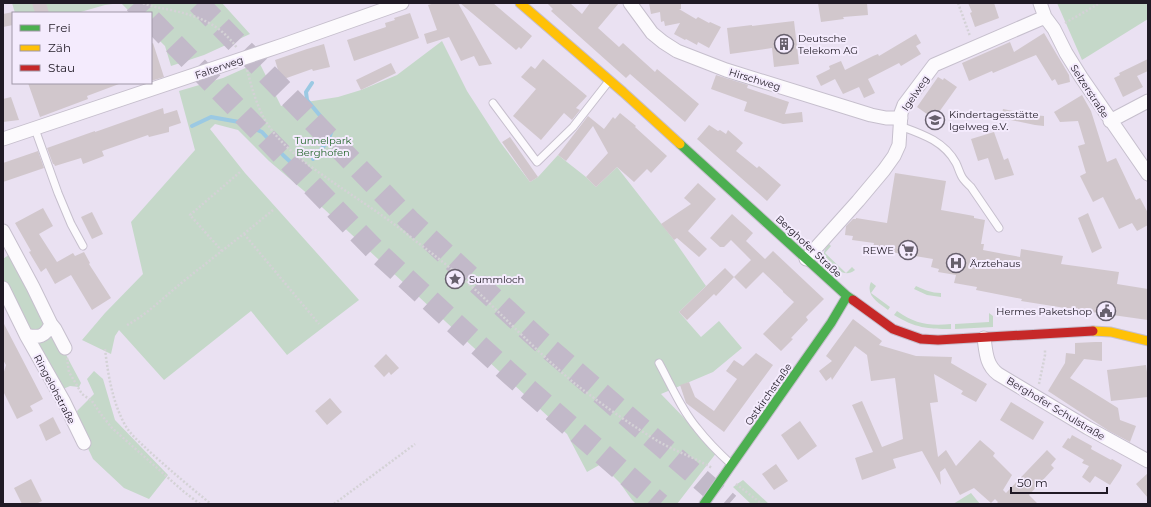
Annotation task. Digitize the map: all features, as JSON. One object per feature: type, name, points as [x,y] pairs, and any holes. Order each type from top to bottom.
[{"type":"street","name":"Falterweg","points":[[3,139],[402,3]]},
{"type":"street","name":"Berghofer Straße","points":[[520,3],[610,80],[847,296],[893,329],[921,339],[938,340],[1077,331],[1106,331],[1148,341]]},
{"type":"street","name":"Hirschweg","points":[[630,3],[652,33],[677,51],[726,70],[900,122]]},
{"type":"street","name":"Selzerstraße","points":[[1040,3],[1046,17],[1054,28],[1077,71],[1110,121],[1148,174]]},
{"type":"street","name":"Igelweg","points":[[806,259],[884,170],[894,156],[899,145],[900,122],[904,105],[934,65],[1046,17]]},
{"type":"street","points":[[1110,121],[1148,101]]},
{"type":"street","points":[[3,231],[7,250],[33,287],[65,348]]},
{"type":"street","name":"Ringelohstraße","points":[[3,288],[26,335],[64,402],[84,443]]},
{"type":"street","name":"Ostkirchstraße","points":[[704,504],[831,323],[847,296]]},
{"type":"street","points":[[26,335],[37,337],[48,332],[52,324]]},
{"type":"street","name":"Berghofer Schulstraße","points":[[984,338],[988,362],[993,370],[1088,428],[1148,461]]},
{"type":"lane","points":[[493,103],[537,162],[572,127],[610,80]]},
{"type":"lane","points":[[900,122],[940,143],[947,150],[956,163],[965,181],[971,187],[999,228]]},
{"type":"lane","points":[[35,129],[58,194],[71,224],[83,246]]},
{"type":"lane","points":[[659,363],[684,409],[696,427],[732,464]]},
{"type":"path","points":[[143,3],[206,20],[228,36],[244,58],[253,93],[266,122],[274,134],[288,148],[315,170],[412,238],[449,266],[537,350],[576,384],[632,425],[657,441],[708,466]]},
{"type":"path","points":[[958,3],[966,25]]},
{"type":"path","points":[[1054,28],[1100,3]]},
{"type":"path","points":[[222,251],[190,215],[240,172]]},
{"type":"path","points":[[127,325],[134,322],[273,210]]},
{"type":"path","points":[[244,234],[319,324]]},
{"type":"path","points":[[1041,334],[1045,355],[1039,383],[1041,399]]},
{"type":"path","points":[[65,348],[69,372],[82,394],[92,400],[112,428],[200,504]]},
{"type":"path","points":[[105,349],[112,390],[118,409],[127,428],[136,439],[166,467],[210,504]]},
{"type":"path","points":[[334,504],[415,444]]},
{"type":"path","points":[[738,486],[762,504]]},
{"type":"green space","points":[[12,3],[120,3],[105,5],[80,12],[15,12]]},
{"type":"green space","points":[[121,3],[222,3],[250,34],[204,55],[171,66],[165,46],[152,33],[152,12],[130,12]]},
{"type":"green space","points":[[1057,3],[1148,3],[1148,19],[1082,60]]},
{"type":"green space","name":"Tunnelpark Berghofen","points":[[442,41],[467,91],[500,142],[530,182],[538,177],[558,155],[586,177],[596,187],[617,167],[674,240],[706,286],[679,312],[701,337],[719,321],[742,348],[713,372],[661,394],[717,452],[677,504],[636,504],[620,483],[601,464],[587,472],[567,434],[310,196],[269,161],[238,130],[215,124],[210,129],[245,173],[359,300],[287,355],[251,311],[164,380],[119,330],[115,336],[111,354],[82,340],[105,313],[143,274],[131,222],[195,150],[179,91],[223,78],[259,62],[281,106],[338,97],[361,90],[397,75]]},
{"type":"green space","points":[[829,244],[831,246],[825,253],[846,273],[838,270],[823,256],[825,249]]},
{"type":"green space","points":[[10,254],[47,321],[46,328],[36,333],[27,329],[3,280],[3,259]]},
{"type":"green space","points":[[852,267],[855,270],[851,273],[846,273]]},
{"type":"green space","points":[[871,282],[876,286],[871,293],[890,307],[888,310],[877,302],[871,295],[870,287]]},
{"type":"green space","points":[[916,286],[931,292],[941,293],[941,297],[927,295],[914,289]]},
{"type":"green space","points":[[897,311],[910,319],[922,323],[936,325],[951,324],[951,329],[928,328],[909,323],[894,315]]},
{"type":"green space","points":[[989,313],[993,316],[993,327],[955,329],[955,324],[989,322]]},
{"type":"green space","points":[[50,334],[55,334],[81,383],[79,387],[70,386],[63,389],[36,343]]},
{"type":"green space","points":[[94,371],[103,379],[115,420],[168,475],[149,499],[124,488],[93,459],[85,442],[77,411],[94,394],[87,379]]},
{"type":"green space","points":[[743,480],[769,504],[751,504],[733,487]]},
{"type":"green space","points":[[971,493],[980,504],[953,504]]},
{"type":"building","points":[[32,3],[46,3],[49,12],[35,12]]},
{"type":"building","points":[[435,3],[458,3],[492,64],[479,66],[474,56],[461,61],[449,37],[427,44],[424,34],[437,30],[428,5]]},
{"type":"building","points":[[460,3],[493,3],[532,36],[521,49],[519,47],[516,50]]},
{"type":"building","points":[[547,3],[570,3],[582,14],[590,3],[619,3],[598,28],[619,47],[623,43],[655,72],[657,69],[699,104],[685,122],[630,74],[626,78],[551,11],[553,9]]},
{"type":"building","points":[[649,3],[681,3],[681,9],[679,9],[696,19],[698,17],[721,27],[709,48],[698,42],[697,45],[674,34],[680,23],[665,26],[664,21],[661,22],[660,12],[651,14]]},
{"type":"building","points":[[818,3],[867,3],[868,15],[843,17],[844,19],[821,22]]},
{"type":"building","points":[[968,3],[994,3],[999,18],[975,27],[970,13],[972,12]]},
{"type":"building","points":[[12,12],[12,25],[3,27],[3,14]]},
{"type":"building","points":[[410,13],[419,38],[354,61],[347,40],[386,27],[385,23],[395,20],[394,18]]},
{"type":"building","points":[[794,21],[799,64],[774,67],[772,48],[730,54],[727,28]]},
{"type":"building","points":[[1044,33],[1069,75],[1070,82],[1058,85],[1055,79],[1052,81],[1036,55],[993,73],[992,71],[969,81],[962,63],[1010,42],[1014,52]]},
{"type":"building","points":[[916,34],[921,43],[916,46],[921,54],[901,66],[899,63],[868,79],[875,93],[864,98],[859,87],[843,94],[835,79],[821,86],[816,76],[830,69],[829,66],[841,61],[845,70],[873,56],[878,54],[879,56]]},
{"type":"building","points":[[152,44],[164,77],[152,81]]},
{"type":"building","points":[[324,44],[330,67],[313,71],[312,69],[281,80],[275,60]]},
{"type":"building","points":[[543,59],[587,96],[576,108],[580,110],[572,120],[564,113],[541,140],[513,116],[536,89],[521,77],[531,66],[535,69]]},
{"type":"building","points":[[1148,59],[1148,71],[1137,76],[1143,87],[1123,97],[1114,78],[1120,75],[1119,73]]},
{"type":"building","points":[[391,63],[396,73],[361,90],[356,80]]},
{"type":"building","points":[[716,75],[748,85],[747,88],[789,102],[785,114],[802,112],[803,122],[783,124],[744,111],[747,102],[711,89]]},
{"type":"building","points":[[938,77],[943,80],[944,78],[957,87],[934,119],[917,107]]},
{"type":"building","points":[[28,84],[119,84],[87,96],[88,99],[40,117]]},
{"type":"building","points":[[1082,95],[1091,111],[1107,162],[1116,158],[1136,200],[1140,198],[1148,213],[1148,225],[1137,231],[1132,223],[1119,229],[1103,197],[1093,202],[1080,176],[1086,173],[1078,146],[1085,144],[1078,121],[1060,122],[1054,112]]},
{"type":"building","points":[[11,97],[19,120],[3,122],[3,99]]},
{"type":"building","points":[[163,108],[164,114],[177,110],[181,123],[169,127],[169,132],[149,137],[148,135],[102,151],[104,156],[83,164],[81,158],[55,166],[53,164],[47,148]]},
{"type":"building","points":[[1003,109],[1044,116],[1044,126],[1001,118]]},
{"type":"building","points":[[620,113],[636,126],[635,127],[667,156],[651,173],[647,169],[634,182],[617,167],[596,187],[586,177],[608,153],[593,126],[566,161],[558,155],[588,116],[604,129],[613,117],[615,119]]},
{"type":"building","points":[[709,125],[726,134],[728,130],[743,143],[736,151],[757,168],[759,166],[781,185],[767,201],[697,139]]},
{"type":"building","points":[[994,132],[1004,160],[1008,158],[1014,175],[995,180],[988,158],[978,161],[971,139]]},
{"type":"building","points":[[510,137],[538,177],[530,182],[502,142]]},
{"type":"building","points":[[38,151],[44,168],[3,182],[3,163]]},
{"type":"building","points":[[895,173],[946,181],[941,210],[974,216],[974,218],[985,220],[981,244],[984,244],[983,250],[1020,257],[1021,249],[1063,256],[1061,264],[1119,272],[1117,284],[1148,289],[1148,320],[1021,301],[1022,299],[976,290],[977,287],[954,283],[956,275],[938,272],[939,269],[931,267],[933,259],[885,251],[880,255],[872,254],[874,243],[852,240],[853,236],[845,235],[846,226],[856,218],[887,223]]},
{"type":"building","points":[[698,183],[716,199],[688,231],[707,249],[699,257],[677,238],[674,240],[661,224],[691,204],[684,198]]},
{"type":"building","points":[[43,208],[53,226],[39,234],[57,262],[73,253],[75,256],[84,252],[90,263],[89,264],[111,298],[92,310],[71,275],[55,284],[46,268],[41,272],[29,252],[31,251],[15,223]]},
{"type":"building","points":[[92,212],[103,234],[92,239],[81,217]]},
{"type":"building","points":[[1088,213],[1102,248],[1092,253],[1078,218]]},
{"type":"building","points":[[732,214],[753,233],[746,241],[765,259],[773,251],[824,299],[806,317],[808,320],[781,351],[763,334],[794,302],[763,272],[746,289],[734,277],[751,260],[731,240],[724,247],[720,247],[710,238]]},
{"type":"building","points":[[725,268],[734,277],[716,296],[714,294],[687,320],[679,312]]},
{"type":"building","points":[[853,319],[882,341],[879,345],[916,356],[952,357],[951,363],[987,384],[976,402],[961,394],[963,391],[934,374],[938,402],[930,403],[938,457],[946,450],[956,466],[980,440],[995,453],[993,456],[1012,475],[1003,490],[1006,493],[1047,450],[1056,459],[1051,465],[1054,468],[1029,495],[1038,504],[996,504],[998,502],[995,499],[991,503],[974,488],[960,495],[945,468],[940,472],[941,485],[922,451],[893,459],[896,468],[862,480],[855,458],[873,452],[852,405],[862,401],[882,447],[903,439],[895,378],[871,381],[867,355],[855,346],[832,380],[831,377],[826,381],[819,371],[832,361],[826,356]]},
{"type":"building","points":[[3,322],[43,399],[30,406],[33,411],[17,419],[3,391],[3,375],[6,365],[3,360]]},
{"type":"building","points":[[1102,342],[1102,361],[1084,359],[1070,378],[1118,408],[1120,420],[1136,426],[1130,442],[1109,431],[1048,391],[1065,363],[1066,353],[1075,354],[1075,343]]},
{"type":"building","points":[[756,353],[773,365],[724,432],[686,403],[680,385],[689,382],[695,397],[714,411],[737,379],[726,371],[734,360],[743,366]]},
{"type":"building","points":[[386,354],[399,368],[391,375],[389,372],[384,377],[374,366]]},
{"type":"building","points":[[1146,365],[1148,397],[1111,401],[1107,370]]},
{"type":"building","points":[[330,398],[342,412],[327,425],[315,411]]},
{"type":"building","points":[[1011,402],[1044,422],[1033,440],[1000,420]]},
{"type":"building","points":[[53,417],[61,433],[46,441],[39,425]]},
{"type":"building","points":[[800,421],[817,446],[798,460],[781,435]]},
{"type":"building","points":[[1072,435],[1092,446],[1091,449],[1122,465],[1110,485],[1095,476],[1090,483],[1082,477],[1089,466],[1082,463],[1084,460],[1062,447]]},
{"type":"building","points":[[776,464],[788,481],[774,490],[762,474]]},
{"type":"building","points":[[1148,473],[1148,498],[1136,484]]},
{"type":"building","points":[[31,479],[42,501],[36,504],[22,504],[14,488]]},
{"type":"waterway","points":[[312,83],[306,92],[307,100],[332,130],[328,141],[313,159]]},
{"type":"waterway","points":[[192,126],[211,117],[239,122],[262,132],[298,169],[303,170]]},
{"type":"tunnel","points":[[135,3],[143,12]]},
{"type":"tunnel","points":[[198,3],[409,220],[539,340],[729,504]]},
{"type":"tunnel","points":[[152,21],[377,252],[509,373],[660,504]]},
{"type":"traffic: fast","points":[[680,144],[853,300]]},
{"type":"traffic: fast","points":[[704,504],[831,323],[847,296]]},
{"type":"traffic: slow","points":[[520,3],[623,92],[680,144]]},
{"type":"traffic: slow","points":[[1093,331],[1111,332],[1148,341]]},
{"type":"traffic: jam","points":[[853,300],[893,329],[921,339],[938,340],[1093,331]]},
{"type":"place","name":"Deutsche Telekom AG","points":[[784,44]]},
{"type":"place","name":"Kindertagesstätte Igelweg e.V.","points":[[935,120]]},
{"type":"place","name":"REWE","points":[[908,250]]},
{"type":"place","name":"Ärztehaus","points":[[956,263]]},
{"type":"place","name":"Summloch","points":[[455,279]]},
{"type":"place","name":"Hermes Paketshop","points":[[1106,311]]}]
